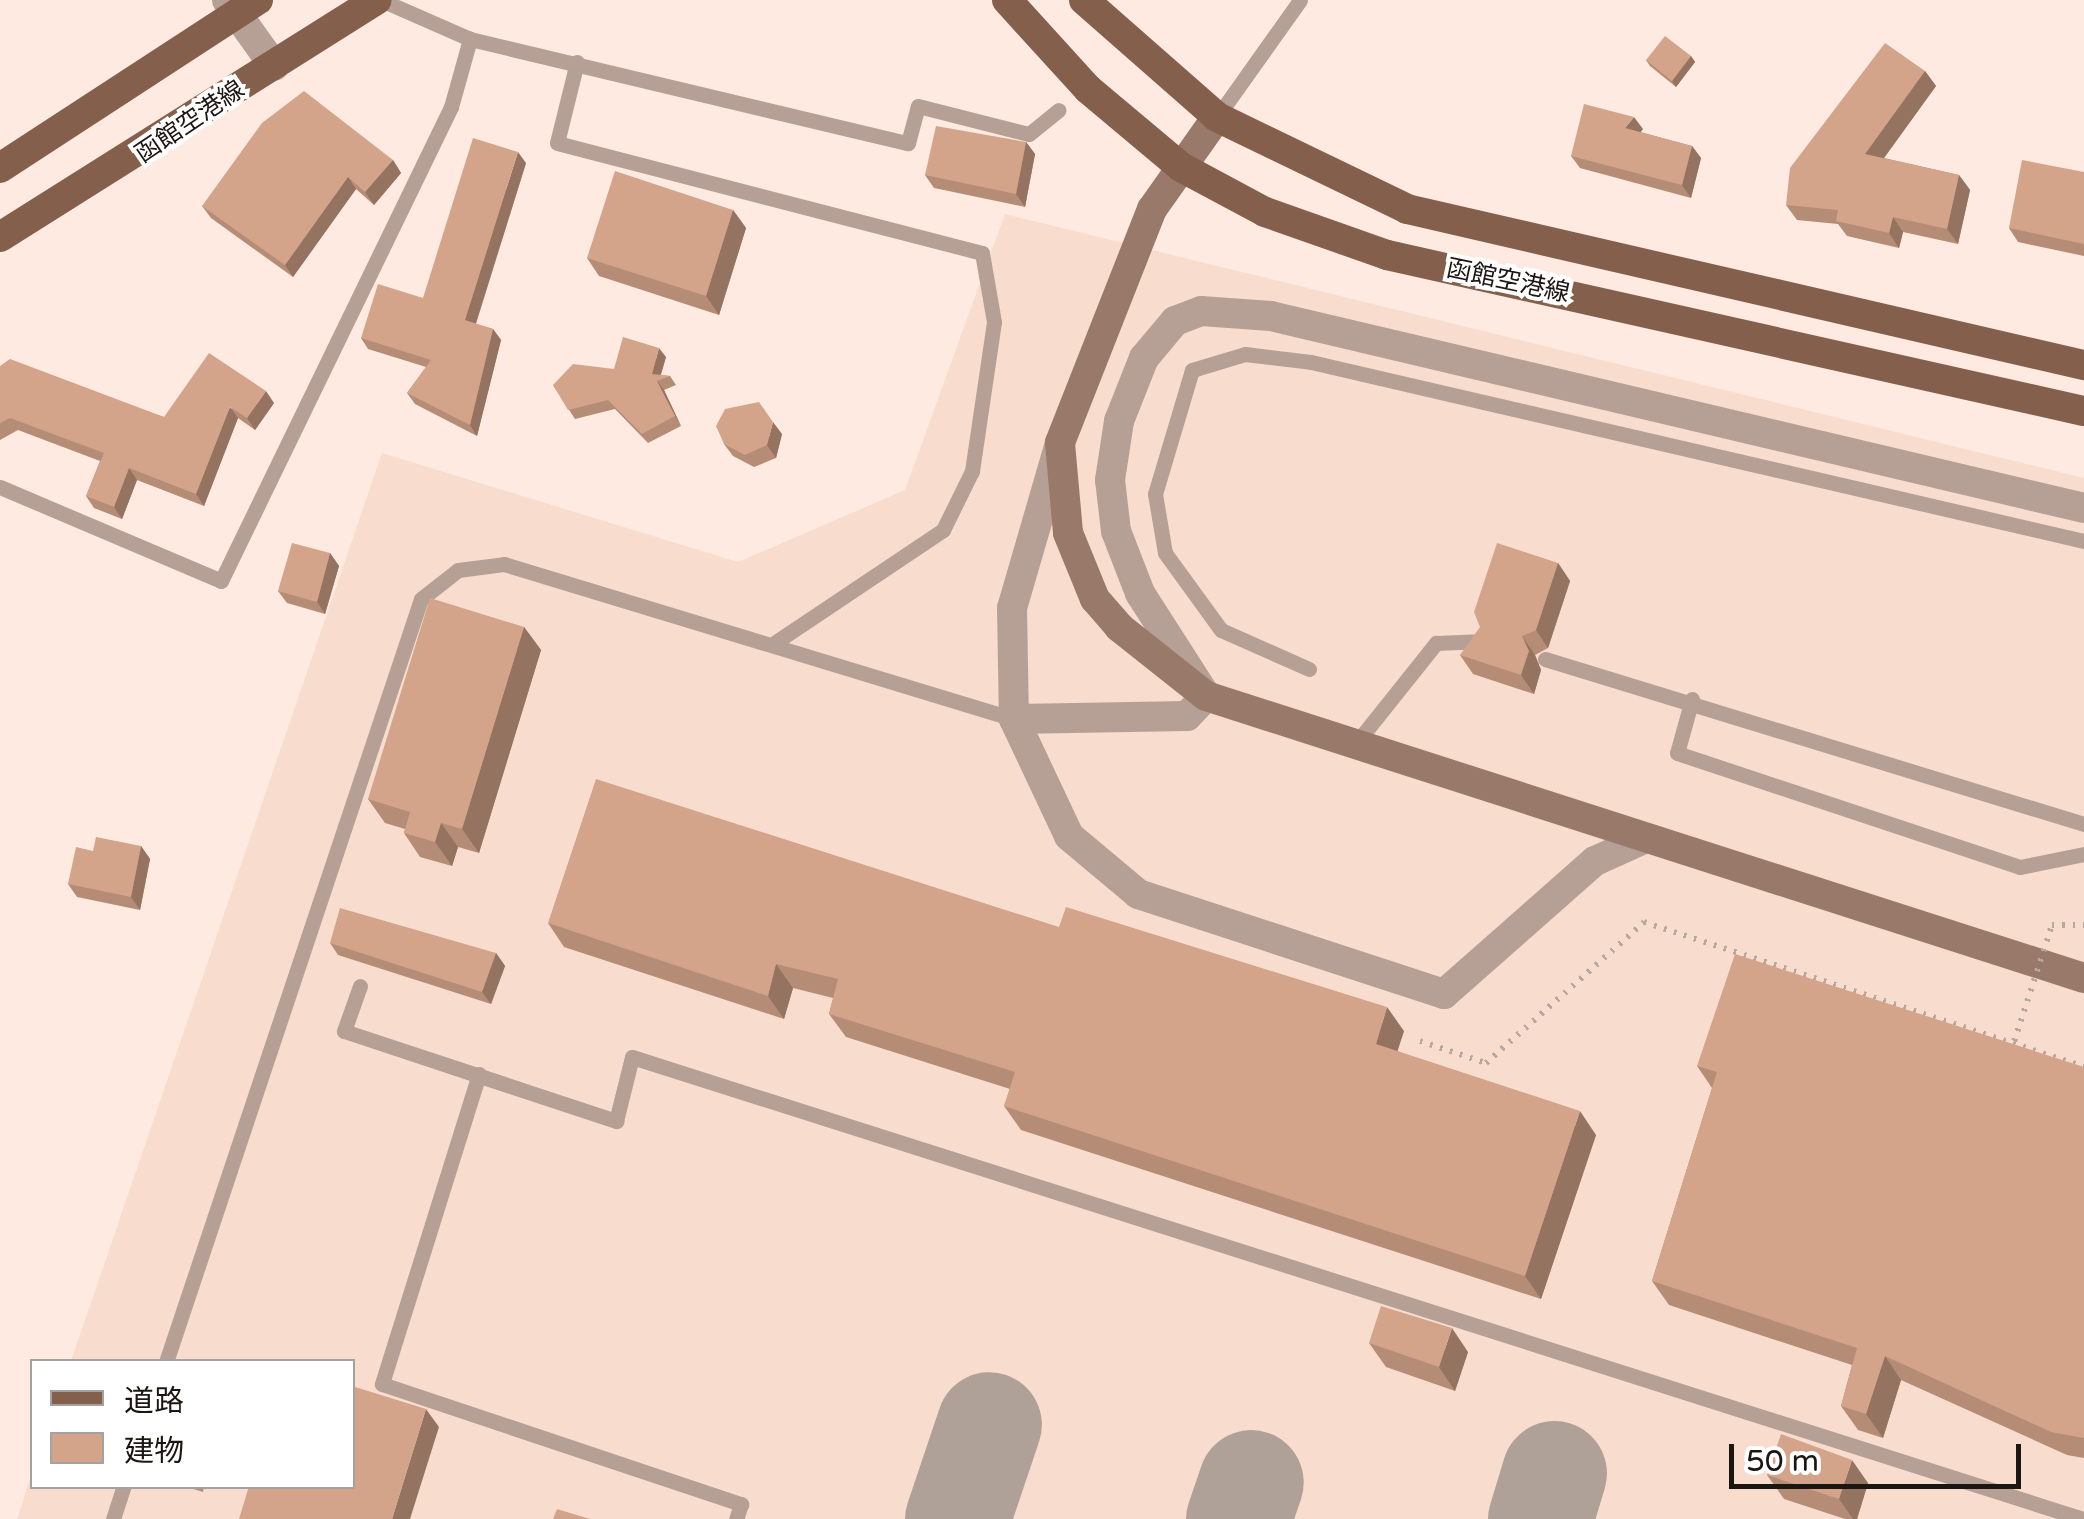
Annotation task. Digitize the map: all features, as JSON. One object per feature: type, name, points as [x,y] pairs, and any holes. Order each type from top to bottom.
[{"type":"main road","name":"函館空港線","points":[[0,237],[379,0]]},
{"type":"main road","name":"函館空港線","points":[[1007,0],[1088,89],[1181,166],[1266,212],[1388,254],[2084,411]]},
{"type":"main road","name":"函館空港線","points":[[1084,0],[1217,117],[1407,208],[2084,365]]},
{"type":"main road","points":[[0,168],[241,5]]},
{"type":"street","points":[[241,5],[274,66]]},
{"type":"street","points":[[1217,117],[1181,166],[1126,266],[1060,443],[1012,608],[1014,719],[1069,836],[1138,894],[1444,994],[1595,861],[1644,839]]},
{"type":"street","points":[[1206,696],[1140,593],[1116,532],[1110,480],[1144,358],[1175,320],[1202,311],[1271,316],[2084,508]]},
{"type":"street","points":[[1060,443],[1068,533],[1095,599],[1157,664],[1206,696],[2084,978]]},
{"type":"street","points":[[1014,719],[1188,716],[1206,696]]},
{"type":"lane","points":[[379,0],[470,39],[908,142],[918,106],[1029,134],[1059,110]]},
{"type":"lane","points":[[1217,117],[1300,0]]},
{"type":"lane","points":[[0,487],[221,581],[451,107],[470,39]]},
{"type":"lane","points":[[577,62],[557,143],[982,253],[994,322],[972,471],[943,530],[774,643]]},
{"type":"lane","points":[[1310,668],[1221,630],[1165,553],[1155,494],[1192,370],[1245,354],[1311,362],[2084,542]]},
{"type":"lane","points":[[167,1359],[421,599],[458,570],[504,564],[1014,719]]},
{"type":"lane","points":[[1357,742],[1436,643],[1483,642]]},
{"type":"lane","points":[[1545,659],[1692,699],[2084,824]]},
{"type":"lane","points":[[1692,699],[1677,753],[2020,867],[2084,854]]},
{"type":"lane","points":[[360,986],[344,1031],[616,1121],[632,1058],[2082,1519]]},
{"type":"lane","points":[[479,1074],[382,1384],[741,1504],[736,1519]]},
{"type":"lane","points":[[113,1519],[123,1489]]},
{"type":"path","points":[[1420,1041],[1486,1062],[1644,922],[2084,1066]]},
{"type":"path","points":[[2008,1061],[2052,926],[2084,925]]},
{"type":"shaded area","points":[[1005,214],[2084,478],[2084,1519],[17,1519],[30,1479],[30,1489],[355,1489],[355,1359],[72,1359],[382,453],[738,562],[905,490]]},
{"type":"building","points":[[1665,36],[1691,56],[1672,81],[1646,60]]},
{"type":"building","points":[[1885,43],[1925,71],[1865,154],[1959,175],[1947,229],[1893,217],[1889,233],[1836,221],[1838,210],[1786,205],[1790,168]]},
{"type":"building","points":[[304,91],[393,160],[365,192],[348,177],[285,265],[202,206],[262,123]]},
{"type":"building","points":[[1584,104],[1634,117],[1625,128],[1692,146],[1682,185],[1571,156]]},
{"type":"building","points":[[936,126],[1026,142],[1016,194],[925,175]]},
{"type":"building","points":[[473,138],[518,152],[465,320],[493,329],[470,425],[407,393],[431,360],[361,338],[378,284],[423,298]]},
{"type":"building","points":[[2022,160],[2084,172],[2084,244],[2009,228]]},
{"type":"building","points":[[615,171],[733,210],[706,296],[587,258]]},
{"type":"building","points":[[623,337],[659,348],[652,374],[670,376],[657,381],[675,416],[642,434],[608,400],[568,410],[553,385],[573,364],[614,369]]},
{"type":"building","points":[[209,353],[266,391],[247,418],[230,407],[196,494],[129,468],[114,507],[86,496],[104,453],[10,418],[0,423],[0,366],[10,359],[164,417]]},
{"type":"building","points":[[759,402],[773,422],[767,445],[745,455],[724,444],[716,426],[725,409]]},
{"type":"building","points":[[292,543],[330,553],[317,602],[278,591]]},
{"type":"building","points":[[1497,543],[1558,563],[1536,630],[1522,636],[1529,651],[1521,675],[1460,655],[1480,627],[1474,612]]},
{"type":"building","points":[[430,598],[524,627],[462,829],[441,823],[435,842],[404,833],[410,812],[368,799]]},
{"type":"building","points":[[596,779],[1059,927],[1066,907],[1387,1007],[1376,1044],[1580,1111],[1525,1276],[1004,1106],[1015,1072],[829,1014],[838,979],[776,964],[768,996],[548,923]]},
{"type":"building","points":[[96,837],[141,846],[131,897],[68,884],[76,847],[93,851]]},
{"type":"building","points":[[340,908],[496,953],[482,992],[330,943]]},
{"type":"building","points":[[1735,954],[2084,1067],[2084,1438],[2051,1432],[1885,1356],[1866,1414],[1841,1406],[1857,1348],[1652,1281],[1717,1072],[1697,1066]]},
{"type":"building","points":[[1381,1306],[1452,1328],[1439,1367],[1369,1343]]},
{"type":"building","points":[[355,1387],[426,1409],[392,1519],[239,1519],[248,1489],[355,1489]]},
{"type":"building","points":[[1781,1434],[1852,1460],[1839,1499],[1767,1475]]},
{"type":"building","points":[[557,1509],[590,1519],[553,1519]]},
{"type":"taxiway","points":[[957,1519],[989,1424]]},
{"type":"taxiway","points":[[1540,1519],[1554,1473]]},
{"type":"taxiway","points":[[1238,1519],[1251,1482]]}]
